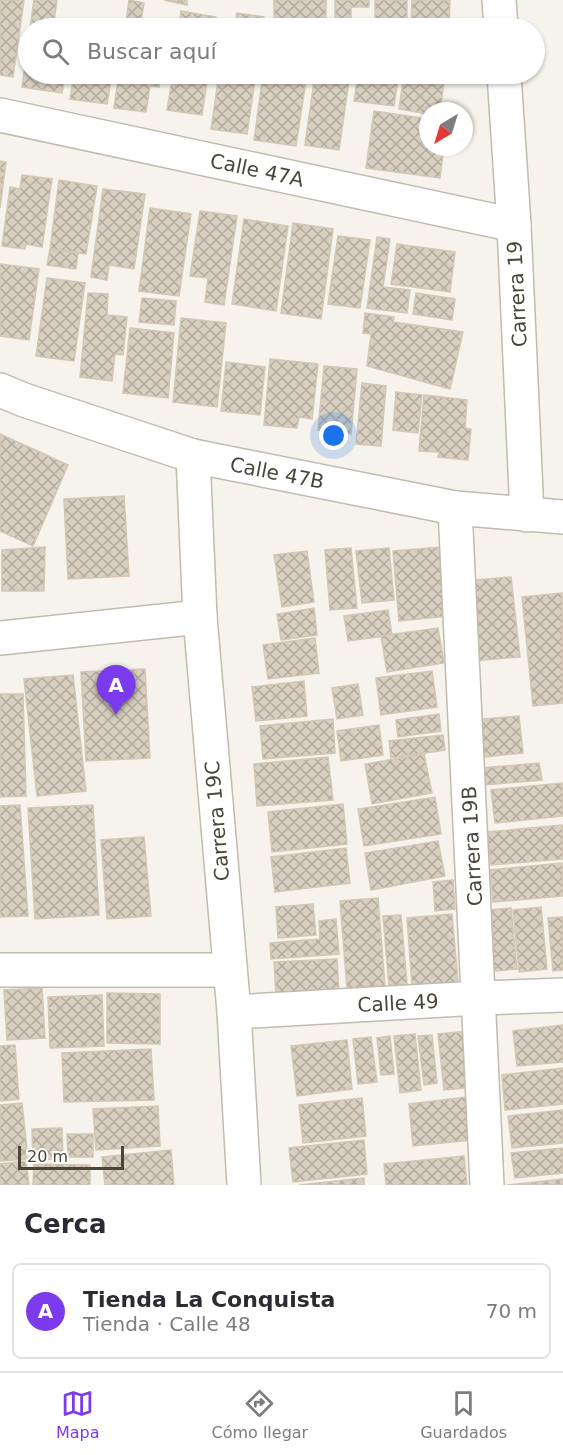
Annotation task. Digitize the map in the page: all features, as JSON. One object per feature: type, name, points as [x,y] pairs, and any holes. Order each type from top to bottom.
[{"type":"street","points":[[499,0],[500,18]]},
{"type":"street","name":"Carrera 19","points":[[505,84],[514,225],[527,515]]},
{"type":"street","name":"Calle 47A","points":[[0,115],[514,225]]},
{"type":"street","name":"Calle 47B","points":[[0,390],[193,456],[455,508],[563,517]]},
{"type":"street","name":"Carrera 19C","points":[[193,456],[200,617],[234,1012],[244,1185]]},
{"type":"street","name":"Carrera 19B","points":[[455,508],[480,998],[487,1185]]},
{"type":"street","points":[[0,638],[200,617]]},
{"type":"street","points":[[0,970],[229,970]]},
{"type":"street","name":"Calle 49","points":[[234,1012],[563,995]]},
{"type":"building","points":[[0,0],[24,0],[21,18],[18,18],[18,42],[13,77],[0,75]]},
{"type":"building","points":[[34,0],[57,0],[54,18],[31,18]]},
{"type":"building","points":[[129,0],[144,3],[142,18],[126,18]]},
{"type":"building","points":[[164,0],[187,0],[187,5]]},
{"type":"building","points":[[274,0],[326,0],[326,18],[274,18]]},
{"type":"building","points":[[335,0],[369,0],[369,7],[351,7],[351,18],[335,18]]},
{"type":"building","points":[[375,0],[407,0],[407,18],[375,18]]},
{"type":"building","points":[[412,0],[450,0],[449,18],[411,18]]},
{"type":"building","points":[[181,11],[216,17],[216,18],[180,18]]},
{"type":"building","points":[[237,13],[264,17],[264,18],[236,18]]},
{"type":"building","points":[[22,84],[63,84],[62,93],[22,87]]},
{"type":"building","points":[[72,84],[110,84],[107,104],[70,99]]},
{"type":"building","points":[[118,84],[159,84],[159,87],[150,86],[146,112],[114,108]]},
{"type":"building","points":[[171,84],[207,84],[202,115],[167,110]]},
{"type":"building","points":[[218,84],[254,84],[247,134],[211,129]]},
{"type":"building","points":[[262,84],[305,84],[296,146],[254,140]]},
{"type":"building","points":[[314,84],[349,84],[339,150],[305,145]]},
{"type":"building","points":[[357,84],[397,84],[394,106],[354,101]]},
{"type":"building","points":[[403,84],[444,84],[441,102],[419,102],[419,112],[399,109]]},
{"type":"building","points":[[374,111],[419,118],[419,156],[443,156],[440,178],[366,168]]},
{"type":"building","points":[[0,161],[6,162],[0,208]]},
{"type":"building","points":[[22,175],[52,179],[42,247],[26,244],[25,249],[2,246],[10,187],[20,189]]},
{"type":"building","points":[[59,180],[97,186],[86,254],[50,249]]},
{"type":"building","points":[[103,189],[145,194],[134,269],[109,265],[107,280],[91,277]]},
{"type":"building","points":[[150,208],[191,214],[179,296],[139,291]]},
{"type":"building","points":[[200,211],[237,216],[224,305],[205,302],[208,278],[190,276]]},
{"type":"building","points":[[244,219],[288,226],[276,311],[232,304]]},
{"type":"building","points":[[293,223],[333,229],[321,319],[281,313]]},
{"type":"building","points":[[338,236],[370,240],[360,308],[328,304]]},
{"type":"building","points":[[377,237],[390,239],[383,287],[410,290],[407,313],[367,308]]},
{"type":"building","points":[[397,244],[455,252],[450,292],[391,284]]},
{"type":"building","points":[[50,249],[78,253],[76,269],[47,265]]},
{"type":"building","points":[[0,264],[39,269],[29,340],[0,336]]},
{"type":"building","points":[[47,278],[85,283],[74,361],[36,356]]},
{"type":"building","points":[[88,293],[108,294],[107,315],[127,317],[123,355],[115,354],[112,381],[80,377]]},
{"type":"building","points":[[416,293],[455,299],[452,320],[413,314]]},
{"type":"building","points":[[142,298],[176,301],[174,325],[139,322]]},
{"type":"building","points":[[365,313],[394,317],[393,322],[463,332],[450,389],[367,366],[371,334],[363,333]]},
{"type":"building","points":[[181,318],[226,323],[217,407],[173,402]]},
{"type":"building","points":[[130,328],[174,333],[168,398],[123,393]]},
{"type":"building","points":[[270,359],[318,364],[312,419],[299,417],[297,428],[264,425]]},
{"type":"building","points":[[226,362],[265,367],[260,415],[221,411]]},
{"type":"building","points":[[324,366],[357,369],[351,434],[318,430]]},
{"type":"building","points":[[362,383],[386,386],[381,446],[356,444]]},
{"type":"building","points":[[396,392],[422,395],[418,433],[393,430]]},
{"type":"building","points":[[424,395],[467,400],[465,428],[471,429],[468,460],[438,457],[439,452],[419,451]]},
{"type":"building","points":[[0,434],[68,465],[33,546],[0,531]]},
{"type":"building","points":[[124,496],[129,576],[68,579],[64,499]]},
{"type":"building","points":[[45,547],[44,591],[2,591],[2,550]]},
{"type":"building","points":[[442,547],[449,616],[399,621],[393,551]]},
{"type":"building","points":[[351,548],[357,608],[330,610],[325,550]]},
{"type":"building","points":[[389,548],[394,600],[362,603],[356,551]]},
{"type":"building","points":[[307,551],[314,602],[282,607],[274,555]]},
{"type":"building","points":[[511,577],[520,657],[472,661],[464,581]]},
{"type":"building","points":[[562,593],[563,703],[533,706],[522,597]]},
{"type":"building","points":[[314,608],[317,635],[281,640],[277,614]]},
{"type":"building","points":[[388,610],[392,635],[348,641],[344,616]]},
{"type":"building","points":[[438,628],[444,663],[387,672],[381,636]]},
{"type":"building","points":[[315,638],[319,673],[268,679],[263,645]]},
{"type":"building","points":[[145,669],[150,758],[86,761],[81,672]]},
{"type":"building","points":[[432,671],[437,707],[381,715],[376,678]]},
{"type":"building","points":[[73,675],[86,791],[37,796],[24,679]]},
{"type":"building","points":[[304,681],[307,716],[256,721],[252,687]]},
{"type":"building","points":[[358,684],[363,715],[337,719],[332,688]]},
{"type":"building","points":[[0,694],[23,694],[26,796],[0,797]]},
{"type":"building","points":[[439,714],[441,731],[398,737],[396,720]]},
{"type":"building","points":[[519,716],[523,753],[475,758],[472,720]]},
{"type":"building","points":[[333,719],[335,753],[263,759],[260,726]]},
{"type":"building","points":[[379,725],[383,755],[341,761],[337,731]]},
{"type":"building","points":[[443,735],[445,750],[391,758],[389,741]]},
{"type":"building","points":[[424,754],[432,793],[372,804],[365,764]]},
{"type":"building","points":[[328,757],[333,800],[257,806],[254,764]]},
{"type":"building","points":[[539,763],[542,780],[484,785],[482,768]]},
{"type":"building","points":[[562,783],[563,816],[495,823],[491,790]]},
{"type":"building","points":[[435,797],[441,834],[364,846],[358,809]]},
{"type":"building","points":[[343,804],[347,844],[272,852],[268,812]]},
{"type":"building","points":[[20,805],[28,916],[0,917],[0,806]]},
{"type":"building","points":[[93,805],[99,915],[35,919],[28,808]]},
{"type":"building","points":[[563,825],[563,859],[491,865],[487,832]]},
{"type":"building","points":[[144,837],[151,916],[107,919],[101,840]]},
{"type":"building","points":[[438,841],[445,876],[371,890],[365,853]]},
{"type":"building","points":[[346,848],[350,883],[275,892],[271,857]]},
{"type":"building","points":[[562,863],[563,896],[493,902],[490,870]]},
{"type":"building","points":[[453,880],[455,909],[435,911],[433,882]]},
{"type":"building","points":[[378,898],[385,986],[347,989],[340,901]]},
{"type":"building","points":[[313,904],[316,935],[278,938],[276,907]]},
{"type":"building","points":[[541,907],[547,969],[519,972],[513,910]]},
{"type":"building","points":[[511,908],[517,969],[495,971],[489,910]]},
{"type":"building","points":[[452,914],[458,982],[412,985],[407,918]]},
{"type":"building","points":[[401,915],[407,984],[389,986],[383,916]]},
{"type":"building","points":[[563,917],[563,970],[553,971],[548,918]]},
{"type":"building","points":[[336,919],[339,954],[271,959],[270,943],[320,939],[319,921]]},
{"type":"building","points":[[337,959],[339,992],[276,995],[274,962]]},
{"type":"building","points":[[42,988],[45,1038],[7,1040],[4,990]]},
{"type":"building","points":[[107,993],[160,994],[160,1044],[107,1043]]},
{"type":"building","points":[[102,995],[104,1046],[50,1048],[48,997]]},
{"type":"building","points":[[563,1025],[563,1062],[517,1066],[513,1031]]},
{"type":"building","points":[[469,1031],[475,1087],[444,1090],[438,1034]]},
{"type":"building","points":[[415,1034],[421,1090],[400,1093],[394,1036]]},
{"type":"building","points":[[432,1035],[437,1083],[424,1085],[418,1036]]},
{"type":"building","points":[[390,1036],[394,1074],[381,1075],[377,1038]]},
{"type":"building","points":[[371,1037],[377,1082],[358,1084],[353,1039]]},
{"type":"building","points":[[347,1040],[352,1089],[297,1096],[291,1046]]},
{"type":"building","points":[[15,1045],[19,1099],[0,1101],[0,1046]]},
{"type":"building","points":[[151,1049],[154,1100],[64,1102],[62,1053]]},
{"type":"building","points":[[563,1068],[563,1104],[505,1110],[502,1075]]},
{"type":"building","points":[[467,1097],[472,1140],[413,1146],[409,1104]]},
{"type":"building","points":[[362,1098],[366,1136],[303,1143],[299,1105]]},
{"type":"building","points":[[22,1103],[28,1159],[0,1161],[0,1105]]},
{"type":"building","points":[[158,1106],[160,1146],[96,1150],[93,1109]]},
{"type":"building","points":[[563,1110],[563,1143],[512,1148],[508,1116]]},
{"type":"building","points":[[62,1128],[63,1159],[33,1160],[32,1129]]},
{"type":"building","points":[[67,1134],[93,1134],[93,1157],[68,1157]]},
{"type":"building","points":[[364,1140],[367,1174],[293,1182],[289,1148]]},
{"type":"building","points":[[563,1148],[563,1173],[515,1178],[511,1153]]},
{"type":"building","points":[[171,1150],[174,1185],[105,1185],[102,1157]]},
{"type":"building","points":[[464,1156],[467,1185],[386,1185],[384,1164]]},
{"type":"building","points":[[26,1161],[29,1185],[0,1185],[0,1164]]},
{"type":"building","points":[[34,1164],[90,1165],[90,1185],[33,1185]]},
{"type":"building","points":[[364,1178],[364,1185],[299,1185]]},
{"type":"building","points":[[563,1179],[563,1185],[507,1185]]},
{"type":"place","name":"Tienda La Conquista","points":[[116,715]]}]
